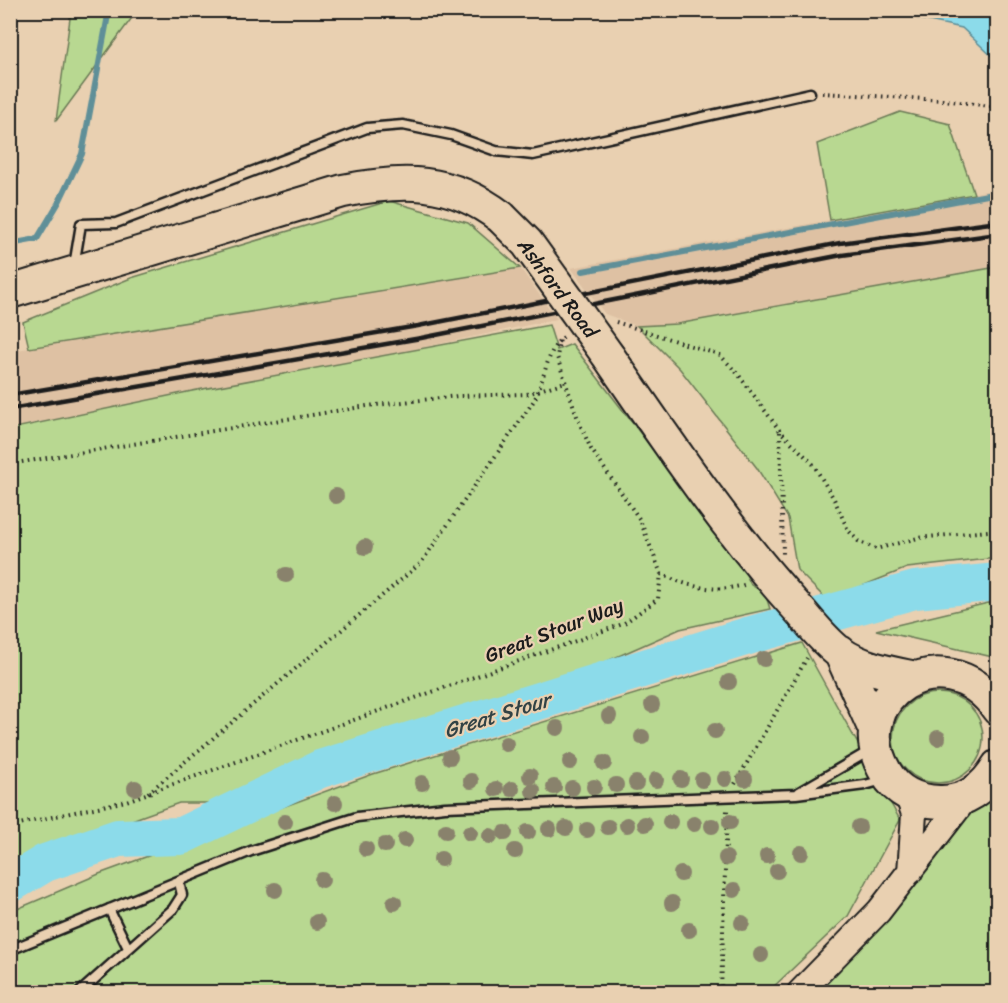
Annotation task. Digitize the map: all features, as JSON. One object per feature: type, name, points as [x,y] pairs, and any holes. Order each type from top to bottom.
[{"type":"highway","name":"Ashford Road","points":[[10,292],[343,191],[386,183],[420,183],[455,190],[480,201],[501,217],[527,243],[676,454],[779,588],[833,646],[879,671],[916,678]]},
{"type":"highway","name":"Ashford Road","points":[[833,646],[898,786]]},
{"type":"highway","points":[[875,739],[879,713],[888,698],[901,686],[916,678],[935,673],[954,675],[972,682],[994,701]]},
{"type":"highway","points":[[898,786],[926,802],[947,802],[967,797],[996,772]]},
{"type":"street","points":[[898,786],[914,814],[910,872]]},
{"type":"street","points":[[800,993],[879,911],[967,797]]},
{"type":"lane","points":[[73,273],[81,224],[116,223],[367,128],[403,125],[451,135],[496,151],[533,155],[810,93]]},
{"type":"lane","points":[[796,794],[875,739]]},
{"type":"lane","points":[[10,950],[251,851],[357,817],[445,807],[796,794],[865,785],[898,786]]},
{"type":"lane","points":[[80,993],[173,909],[182,895],[179,882]]},
{"type":"lane","points":[[109,909],[128,948]]},
{"type":"path","points":[[810,93],[943,100],[998,107]]},
{"type":"path","points":[[608,320],[720,355],[738,374],[780,432],[813,464],[848,530],[858,541],[876,549],[918,538],[998,530]]},
{"type":"path","points":[[148,793],[421,563],[540,390],[554,344],[570,335]]},
{"type":"path","points":[[561,338],[557,357],[591,449],[640,520],[661,574],[691,587],[715,590],[742,586],[779,588],[784,543],[780,432]]},
{"type":"path","points":[[10,464],[299,419],[367,406],[458,396],[513,396],[565,382]]},
{"type":"path","name":"Great Stour Way","points":[[10,826],[126,801],[623,624],[658,599],[661,574]]},
{"type":"shaded area","points":[[997,189],[997,266],[677,324],[637,326],[605,314],[571,268]]},
{"type":"shaded area","points":[[520,268],[557,319],[354,362],[192,391],[11,429],[11,351]]},
{"type":"green space","points":[[71,11],[137,11],[56,121]]},
{"type":"green space","points":[[900,112],[950,124],[974,194],[830,220],[817,144]]},
{"type":"green space","points":[[389,201],[468,223],[520,268],[29,348],[23,322],[131,278]]},
{"type":"green space","points":[[997,267],[997,558],[907,568],[827,600],[797,570],[788,518],[757,468],[680,369],[637,326],[677,324]]},
{"type":"green space","points":[[549,325],[557,350],[572,344],[742,566],[751,585],[765,593],[770,609],[680,629],[589,669],[314,762],[215,803],[179,803],[56,847],[11,869],[10,429],[192,391]]},
{"type":"green space","points":[[988,603],[997,604],[997,658],[876,630]]},
{"type":"green space","points":[[802,643],[900,820],[848,916],[768,992],[11,992],[10,912],[99,874],[373,774]]},
{"type":"green space","points":[[929,693],[947,693],[963,700],[976,713],[983,729],[983,747],[976,763],[963,776],[947,783],[929,783],[913,776],[900,763],[893,747],[893,729],[900,713],[913,700]]},
{"type":"green space","points":[[997,795],[997,992],[815,992],[936,857],[968,811]]},
{"type":"water","points":[[892,11],[997,11],[997,61],[962,28]]},
{"type":"waterway","points":[[10,244],[37,239],[59,202],[82,154],[109,10]]},
{"type":"waterway","points":[[583,271],[998,193]]},
{"type":"waterway","name":"Great Stour","points":[[10,884],[45,863],[118,838],[181,836],[320,769],[751,635],[915,590],[998,582]]},
{"type":"railway","points":[[10,395],[418,326],[840,243],[998,222]]},
{"type":"railway","points":[[10,409],[421,338],[842,255],[998,234]]}]
